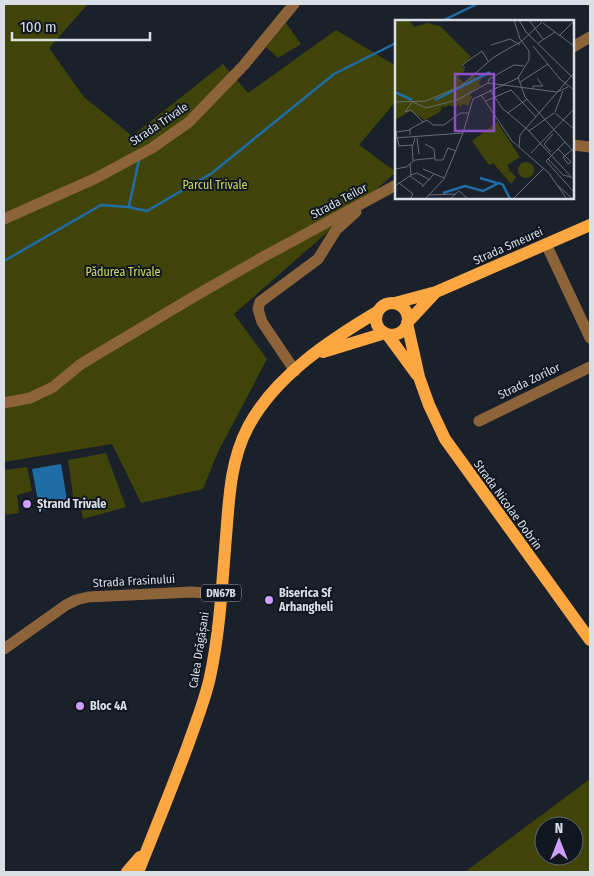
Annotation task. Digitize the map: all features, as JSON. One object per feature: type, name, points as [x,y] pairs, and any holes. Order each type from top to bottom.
[{"type":"main road","name":"Strada Smeurei","points":[[395,303],[436,292],[590,225]]},
{"type":"main road","name":"Strada Smeurei","points":[[408,323],[436,292]]},
{"type":"main road","points":[[395,303],[404,308],[408,317],[408,323],[397,334],[386,333],[381,330],[376,322],[377,312],[385,304],[395,303]]},
{"type":"main road","name":"Calea Drăgășani","points":[[138,872],[172,788],[205,697],[214,656],[230,487],[240,447],[248,427],[258,411],[296,370],[348,329],[377,312]]},
{"type":"main road","name":"Strada Nicolae Dobrin","points":[[408,323],[418,377],[450,448],[590,640]]},
{"type":"main road","name":"Calea Drăgășani","points":[[316,354],[386,333]]},
{"type":"main road","name":"Strada Nicolae Dobrin","points":[[386,333],[418,377]]},
{"type":"main road","name":"Calea Drăgășani","points":[[127,872],[147,850]]},
{"type":"street","name":"Strada Trivale","points":[[4,219],[94,179],[152,148],[189,122],[244,65],[294,4]]},
{"type":"street","points":[[574,47],[590,38]]},
{"type":"street","points":[[574,145],[590,147]]},
{"type":"street","name":"Strada Teilor","points":[[4,403],[30,398],[53,387],[81,364],[195,296],[395,186]]},
{"type":"street","points":[[296,370],[262,322],[258,309],[260,302],[318,259],[336,230],[370,200]]},
{"type":"street","points":[[546,244],[590,338]]},
{"type":"street","name":"Strada Zorilor","points":[[479,421],[590,366]]},
{"type":"street","name":"Strada Frasinului","points":[[4,650],[66,605],[82,598],[192,592],[221,594]]},
{"type":"green space","name":"Pădurea Trivale","points":[[4,4],[88,4],[49,48],[84,97],[132,136],[223,64],[248,93],[336,30],[395,65],[395,102],[359,145],[395,173],[234,314],[267,359],[218,452],[203,489],[141,503],[112,444],[4,462]]},
{"type":"green space","points":[[286,23],[301,44],[278,58],[266,47]]},
{"type":"green space","points":[[106,453],[126,507],[83,519],[81,508],[75,509],[68,460]]},
{"type":"green space","points":[[27,467],[32,491],[17,495],[19,513],[6,515],[4,506],[4,470]]},
{"type":"green space","points":[[590,779],[590,872],[465,872],[534,821],[534,866],[584,866],[584,816],[540,816]]},
{"type":"water","points":[[61,464],[68,506],[40,511],[32,469]]},
{"type":"waterway","points":[[444,20],[477,4]]},
{"type":"waterway","points":[[4,261],[101,205],[128,207],[147,211],[212,173],[334,74],[395,44]]},
{"type":"waterway","points":[[129,206],[139,160]]},
{"type":"place","name":"Ștrand Trivale","points":[[27,504]]},
{"type":"place","name":"Biserica Sf Arhangheli","points":[[269,600]]},
{"type":"place","name":"Bloc 4A","points":[[80,706]]},
{"type":"park label","name":"Parcul Trivale","points":[[215,185]]}]
